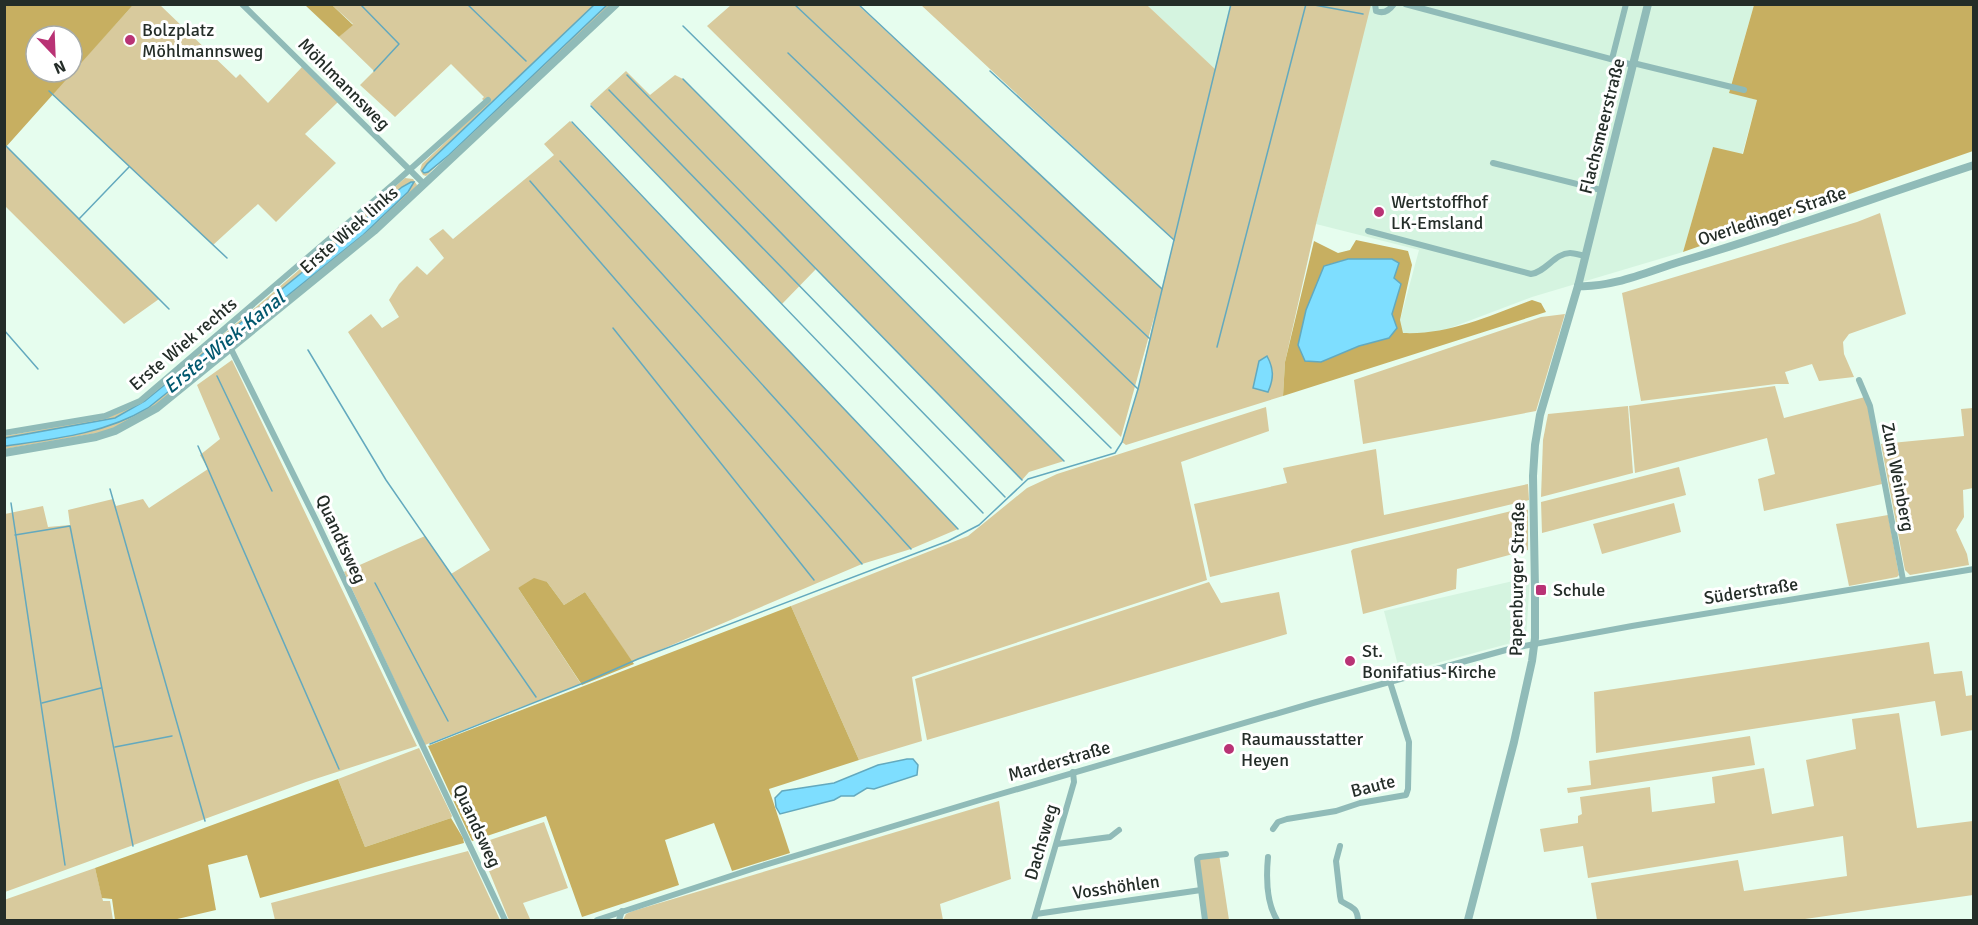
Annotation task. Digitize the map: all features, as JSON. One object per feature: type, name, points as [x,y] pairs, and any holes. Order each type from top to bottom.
[{"type":"street","name":"Möhlmannsweg","points":[[242,4],[424,184]]},
{"type":"street","name":"Erste Wiek links","points":[[4,453],[96,437],[115,431],[157,408],[374,231],[616,4]]},
{"type":"street","points":[[1375,4],[1376,10],[1384,12],[1394,4]]},
{"type":"street","points":[[1405,4],[1633,64],[1744,90]]},
{"type":"street","name":"Flachsmeerstraße","points":[[1612,58],[1626,4]]},
{"type":"street","name":"Flachsmeerstraße","points":[[1572,307],[1648,4]]},
{"type":"street","name":"Erste Wiek rechts","points":[[4,433],[105,416],[140,401],[488,100]]},
{"type":"street","points":[[1493,163],[1601,190]]},
{"type":"street","name":"Overledinger Straße","points":[[1578,286],[1622,280],[1974,165]]},
{"type":"street","points":[[1368,231],[1531,274],[1539,273],[1564,254],[1585,256]]},
{"type":"street","name":"Papenburger Straße","points":[[1468,921],[1529,679],[1534,643],[1533,476],[1535,445],[1540,415],[1572,307]]},
{"type":"street","name":"Quandtsweg","points":[[231,349],[312,512],[421,744]]},
{"type":"street","name":"Zum Weinberg","points":[[1859,380],[1870,406],[1903,580]]},
{"type":"street","name":"Süderstraße","points":[[1534,643],[1974,569]]},
{"type":"street","name":"Marderstraße","points":[[597,921],[622,911],[1073,772],[1534,643]]},
{"type":"street","name":"Baute","points":[[1273,829],[1278,822],[1287,819],[1336,811],[1358,804],[1406,795],[1410,746],[1390,682]]},
{"type":"street","name":"Quandsweg","points":[[421,744],[505,921]]},
{"type":"street","name":"Dachsweg","points":[[1035,917],[1074,782],[1073,772]]},
{"type":"street","points":[[1057,844],[1110,837],[1119,830]]},
{"type":"street","points":[[1340,846],[1336,861],[1341,901],[1354,907],[1358,921]]},
{"type":"street","points":[[1205,921],[1197,860],[1200,857],[1226,854]]},
{"type":"street","points":[[1268,857],[1267,882],[1271,911],[1277,921]]},
{"type":"street","name":"Vosshöhlen","points":[[1035,917],[1201,890]]},
{"type":"street","points":[[619,921],[622,911]]},
{"type":"shaded area","points":[[4,5],[133,5],[84,60],[84,24],[24,24],[24,84],[62,84],[5,148]]},
{"type":"shaded area","points":[[133,5],[160,5],[236,78],[240,74],[268,103],[302,67],[338,102],[305,134],[336,163],[276,222],[258,204],[213,245],[52,94],[61,84],[84,84],[84,59]]},
{"type":"shaded area","points":[[305,5],[332,5],[353,25],[339,37]]},
{"type":"shaded area","points":[[332,5],[612,5],[426,176],[420,170],[422,164],[487,103],[482,99],[484,97],[451,64],[395,117],[360,85],[374,71],[339,37],[353,24]]},
{"type":"shaded area","points":[[731,5],[858,5],[1162,288],[1174,240],[921,5],[1147,5],[1215,69],[1231,5],[1371,5],[1316,224],[1285,362],[1283,396],[1126,445],[1122,442],[1138,389],[1155,314],[1121,437],[707,26]]},
{"type":"shaded area","points":[[1147,5],[1231,5],[1215,69]]},
{"type":"shaded area","points":[[1370,5],[1754,5],[1729,92],[1757,100],[1742,155],[1713,147],[1683,252],[1532,297],[1392,350],[1419,250],[1316,224]]},
{"type":"shaded area","points":[[1754,5],[1973,5],[1973,151],[1683,252],[1713,147],[1743,154],[1757,100],[1729,93]]},
{"type":"shaded area","points":[[626,71],[650,95],[675,75],[683,79],[1064,461],[1029,472],[1022,480],[816,269],[782,304],[590,104]]},
{"type":"shaded area","points":[[570,121],[958,529],[911,549],[862,564],[632,662],[585,592],[564,605],[547,582],[518,588],[581,684],[425,745],[344,572],[425,536],[451,574],[490,550],[348,332],[371,314],[382,328],[399,317],[389,300],[399,284],[417,266],[427,275],[444,258],[429,239],[443,229],[453,239],[554,155],[544,144]]},
{"type":"shaded area","points":[[7,147],[159,299],[124,324],[5,206],[4,149]]},
{"type":"shaded area","points":[[405,178],[413,179],[417,185],[416,188],[388,216],[154,407],[120,426],[103,432],[5,449],[5,436],[94,420],[153,393]]},
{"type":"shaded area","points":[[1880,213],[1906,314],[1849,334],[1843,342],[1844,354],[1854,377],[1819,381],[1812,364],[1785,372],[1789,384],[1641,401],[1622,293]]},
{"type":"shaded area","points":[[1356,240],[1408,251],[1412,265],[1400,320],[1403,333],[1452,328],[1532,300],[1541,303],[1546,312],[1283,396],[1285,362],[1314,241],[1338,253],[1350,250]],"holes":[[[1348,259],[1392,259],[1399,263],[1394,278],[1401,284],[1392,314],[1397,328],[1389,338],[1359,346],[1321,362],[1324,266]]]},
{"type":"shaded area","points":[[1565,314],[1536,411],[1363,444],[1354,380],[1541,317]]},
{"type":"shaded area","points":[[232,360],[417,746],[306,782],[5,892],[5,514],[43,506],[48,527],[70,525],[68,510],[113,499],[116,506],[143,499],[149,508],[208,469],[200,455],[220,439],[197,385]]},
{"type":"shaded area","points":[[1775,386],[1784,418],[1865,397],[1869,408],[1882,484],[1764,511],[1758,479],[1775,474],[1767,438],[1635,473],[1629,406]]},
{"type":"shaded area","points":[[1628,406],[1633,473],[1541,497],[1543,440],[1548,414]]},
{"type":"shaded area","points":[[1266,407],[1269,431],[1181,462],[1207,580],[912,677],[922,741],[859,760],[791,606],[968,536],[1027,488],[1057,474]]},
{"type":"shaded area","points":[[1973,408],[1973,488],[1963,490],[1964,517],[1956,530],[1967,554],[1969,565],[1910,575],[1905,570],[1881,444],[1964,436],[1961,409]]},
{"type":"shaded area","points":[[1376,449],[1384,515],[1528,484],[1529,500],[1210,577],[1194,504],[1287,483],[1283,468]]},
{"type":"shaded area","points":[[1679,467],[1686,495],[1542,533],[1541,502]]},
{"type":"shaded area","points":[[1674,503],[1681,532],[1602,554],[1593,524]]},
{"type":"shaded area","points":[[1524,508],[1528,510],[1528,550],[1457,569],[1456,589],[1363,614],[1351,551],[1353,549]]},
{"type":"shaded area","points":[[1888,515],[1899,575],[1849,586],[1836,524]]},
{"type":"shaded area","points":[[1530,577],[1526,639],[1400,673],[1384,611]]},
{"type":"shaded area","points":[[534,578],[547,582],[564,605],[585,592],[634,664],[582,685],[518,588]]},
{"type":"shaded area","points":[[1209,582],[1221,603],[1279,592],[1287,634],[927,740],[915,679]]},
{"type":"shaded area","points":[[791,606],[859,760],[769,789],[790,853],[732,871],[714,823],[665,840],[679,885],[582,917],[546,816],[472,841],[428,746]]},
{"type":"shaded area","points":[[1929,642],[1934,674],[1962,671],[1966,696],[1973,695],[1973,730],[1941,736],[1935,701],[1596,753],[1594,692]]},
{"type":"shaded area","points":[[1899,713],[1917,828],[1973,821],[1973,895],[1798,920],[1597,920],[1591,883],[1738,860],[1744,891],[1847,876],[1843,836],[1588,878],[1583,846],[1544,852],[1540,829],[1578,823],[1578,816],[1582,814],[1580,797],[1650,787],[1652,812],[1715,803],[1712,777],[1764,768],[1772,814],[1814,806],[1806,760],[1856,749],[1852,719]]},
{"type":"shaded area","points":[[1750,736],[1755,765],[1568,793],[1567,788],[1591,785],[1589,761]]},
{"type":"shaded area","points":[[419,748],[451,818],[365,847],[338,779]]},
{"type":"shaded area","points":[[338,779],[365,847],[451,818],[464,843],[260,898],[247,855],[208,865],[216,910],[173,920],[115,920],[112,899],[102,898],[95,868]]},
{"type":"shaded area","points":[[999,801],[1011,879],[940,904],[943,920],[623,920],[626,914],[633,911]]},
{"type":"shaded area","points":[[544,822],[568,888],[523,903],[530,919],[509,920],[478,844]]},
{"type":"shaded area","points":[[468,851],[500,920],[275,920],[271,903]]},
{"type":"shaded area","points":[[1219,854],[1229,920],[1205,920],[1197,859]]},
{"type":"shaded area","points":[[95,868],[103,901],[110,901],[113,920],[5,920],[4,900]]},
{"type":"water","points":[[594,5],[607,5],[449,155],[428,172],[422,171],[427,164]]},
{"type":"water","name":"Erste-Wiek-Kanal","points":[[414,182],[408,192],[363,235],[148,408],[96,430],[5,446],[5,438],[115,418],[145,401],[321,257],[402,187]]},
{"type":"water","points":[[1348,259],[1392,259],[1399,263],[1394,278],[1401,284],[1392,314],[1397,328],[1389,338],[1359,346],[1321,362],[1305,361],[1298,345],[1306,310],[1324,266]]},
{"type":"water","points":[[1267,356],[1272,374],[1268,392],[1253,388],[1259,361]]},
{"type":"water","points":[[913,759],[918,765],[917,775],[874,789],[867,788],[854,796],[841,796],[834,800],[780,814],[776,807],[775,798],[782,791],[834,783],[878,765]]},
{"type":"waterway","points":[[360,4],[399,44],[374,71]]},
{"type":"waterway","points":[[467,4],[526,61]]},
{"type":"waterway","points":[[794,4],[1150,339]]},
{"type":"waterway","points":[[858,4],[1162,289]]},
{"type":"waterway","points":[[430,744],[638,659],[948,541],[979,525],[1028,479],[1115,453],[1122,442],[1138,389],[1231,4]]},
{"type":"waterway","points":[[1217,347],[1306,4]]},
{"type":"waterway","points":[[1309,4],[1363,14]]},
{"type":"waterway","points":[[683,26],[1111,448]]},
{"type":"waterway","points":[[788,53],[1138,389]]},
{"type":"waterway","points":[[990,71],[1174,240]]},
{"type":"waterway","points":[[627,75],[1022,480]]},
{"type":"waterway","points":[[683,79],[1064,461]]},
{"type":"waterway","points":[[609,90],[1005,497]]},
{"type":"waterway","points":[[49,91],[227,258]]},
{"type":"waterway","points":[[591,106],[983,513]]},
{"type":"waterway","points":[[572,122],[958,529]]},
{"type":"waterway","points":[[4,144],[169,309]]},
{"type":"waterway","points":[[560,161],[911,549]]},
{"type":"waterway","points":[[79,219],[129,167]]},
{"type":"waterway","points":[[530,181],[862,564]]},
{"type":"waterway","points":[[613,328],[814,580]]},
{"type":"waterway","points":[[4,330],[38,369]]},
{"type":"waterway","points":[[308,350],[386,480],[536,697]]},
{"type":"waterway","name":"Erste-Wiek-Kanal","points":[[217,376],[272,491]]},
{"type":"waterway","points":[[198,446],[339,769]]},
{"type":"waterway","points":[[110,489],[205,821]]},
{"type":"waterway","points":[[11,503],[65,865]]},
{"type":"waterway","points":[[15,535],[70,526],[133,846]]},
{"type":"waterway","points":[[375,583],[448,721]]},
{"type":"waterway","points":[[42,703],[101,688]]},
{"type":"waterway","points":[[115,747],[172,736]]},
{"type":"place","name":"Bolzplatz Möhlmannsweg","points":[[130,40]]},
{"type":"place","name":"Wertstoffhof LK-Emsland","points":[[1379,212]]},
{"type":"place","name":"Schule","points":[[1541,590]]},
{"type":"place","name":"St. Bonifatius-Kirche","points":[[1350,661]]},
{"type":"place","name":"Raumausstatter Heyen","points":[[1229,749]]}]
